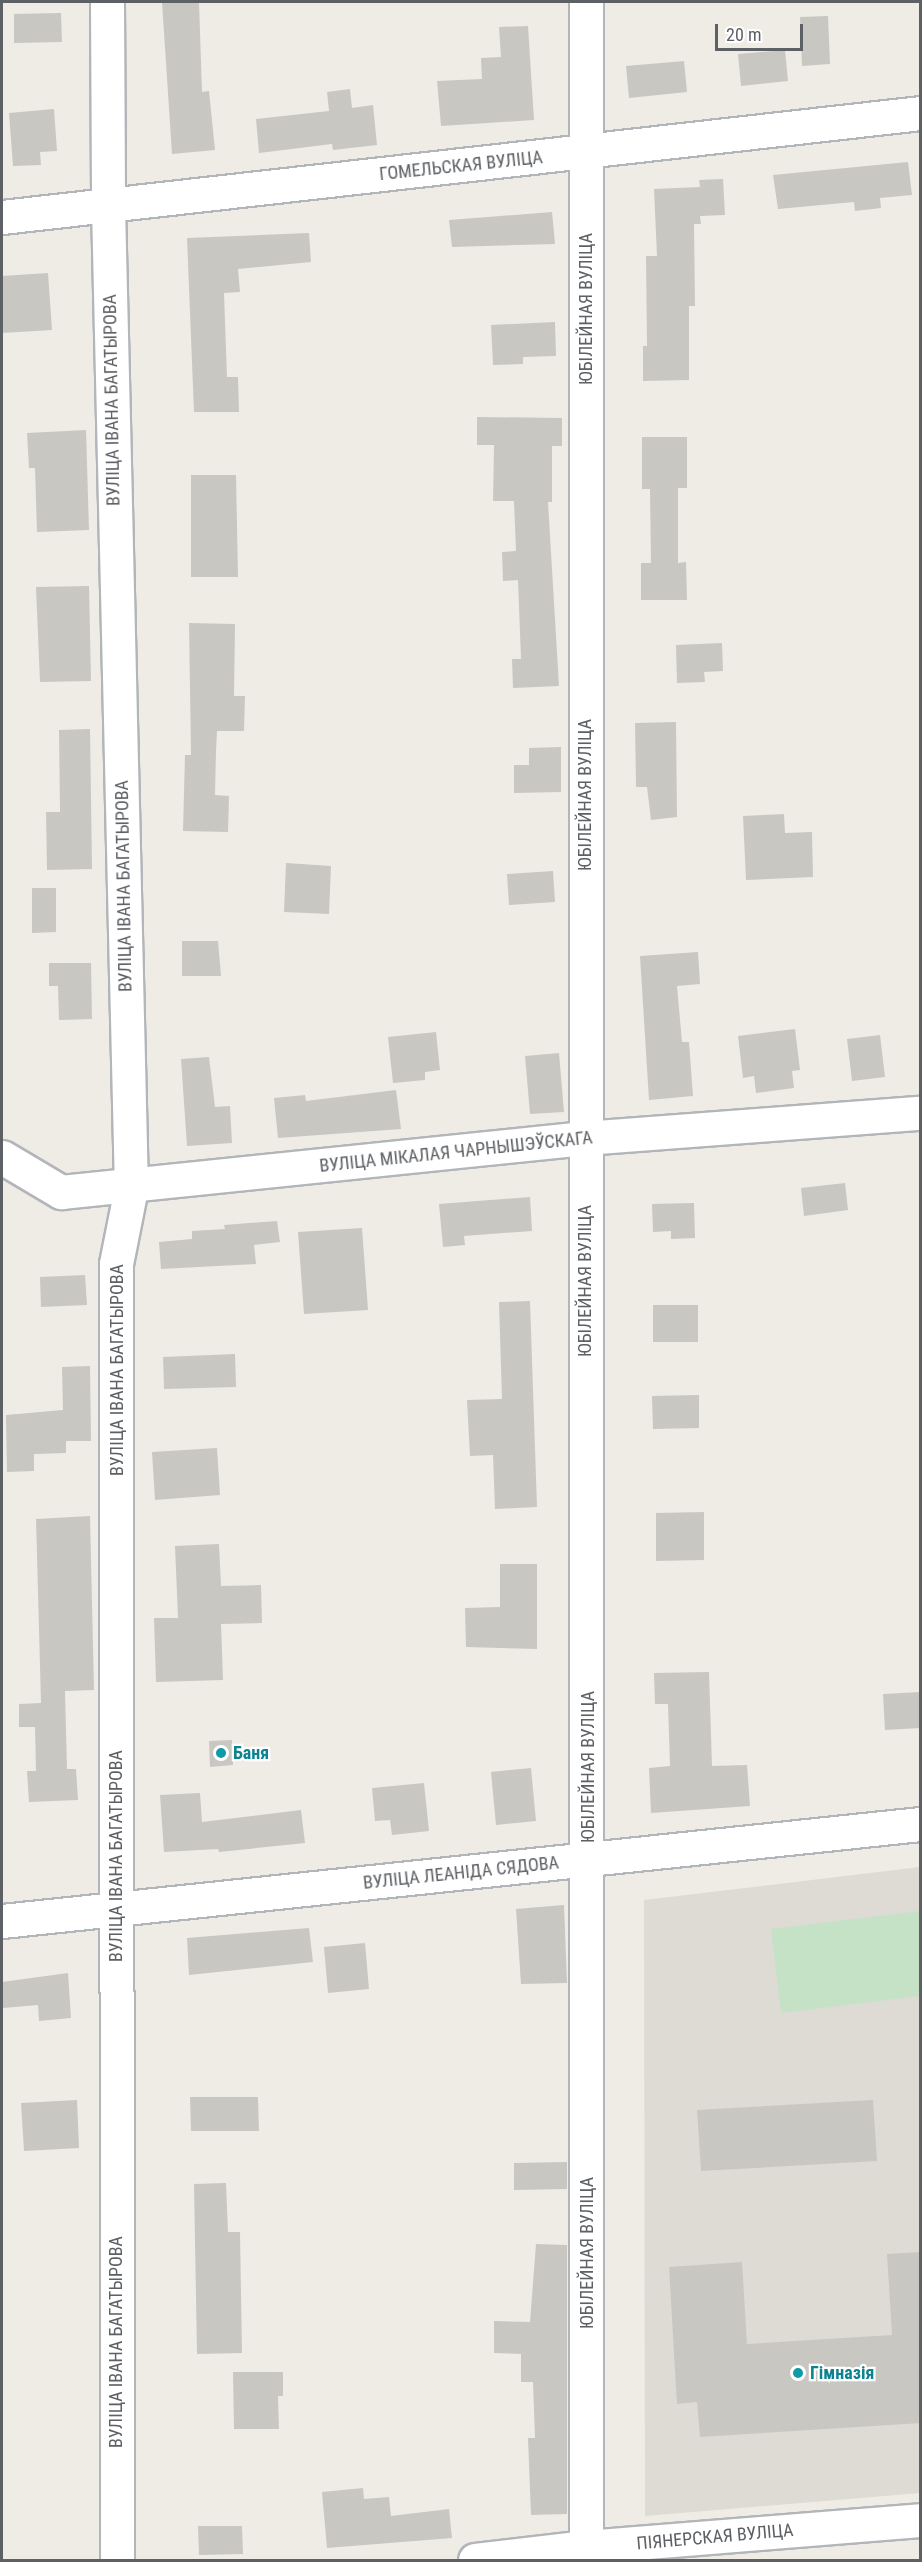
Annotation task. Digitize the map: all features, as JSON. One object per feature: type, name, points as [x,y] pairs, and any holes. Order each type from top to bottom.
[{"type":"street","name":"ВУЛІЦА ІВАНА БАГАТЫРОВА","points":[[108,2],[108,206],[131,1188],[116,1264],[117,2560]]},
{"type":"street","name":"ЮБІЛЕЙНАЯ ВУЛІЦА","points":[[586,2],[584,1137],[589,1860],[586,2554]]},
{"type":"street","name":"ГОМЕЛЬСКАЯ ВУЛІЦА","points":[[2,216],[587,153],[921,113]]},
{"type":"street","name":"ВУЛІЦА МІКАЛАЯ ЧАРНЫШЭЎСКАГА","points":[[2,1157],[61,1192],[131,1188],[584,1137],[921,1113]]},
{"type":"street","name":"ВУЛІЦА ЛЕАНІДА СЯДОВА","points":[[2,1921],[117,1907],[921,1824]]},
{"type":"street","name":"ПІЯНЕРСКАЯ ВУЛІЦА","points":[[475,2560],[586,2554],[921,2520]]},
{"type":"shaded area","points":[[920,1867],[920,2493],[645,2516],[644,1900]]},
{"type":"green space","points":[[920,1911],[920,1996],[781,2013],[771,1929]]},
{"type":"building","points":[[162,2],[199,2],[202,92],[209,91],[215,150],[172,154]]},
{"type":"building","points":[[61,13],[62,42],[14,43],[14,14]]},
{"type":"building","points":[[828,16],[830,64],[802,66],[800,17]]},
{"type":"building","points":[[528,26],[534,120],[441,126],[437,81],[482,79],[481,58],[501,57],[499,27]]},
{"type":"building","points":[[785,50],[788,81],[741,86],[738,54]]},
{"type":"building","points":[[684,61],[687,92],[629,98],[626,66]]},
{"type":"building","points":[[350,89],[352,108],[373,105],[377,145],[333,150],[332,144],[259,153],[256,119],[329,111],[327,92]]},
{"type":"building","points":[[54,109],[57,151],[40,152],[41,165],[13,166],[9,113]]},
{"type":"building","points":[[908,162],[912,195],[880,198],[881,208],[855,211],[854,202],[778,209],[773,175]]},
{"type":"building","points":[[723,179],[725,215],[700,216],[701,224],[694,224],[695,306],[689,306],[689,380],[643,381],[643,346],[647,346],[646,256],[657,256],[654,189],[700,187],[699,180]]},
{"type":"building","points":[[552,212],[555,244],[452,247],[449,220]]},
{"type":"building","points":[[309,233],[311,262],[238,269],[240,292],[224,293],[227,377],[238,377],[239,412],[194,412],[187,238]]},
{"type":"building","points":[[48,273],[52,330],[2,333],[2,276]]},
{"type":"building","points":[[555,322],[556,356],[523,357],[523,364],[493,365],[491,325]]},
{"type":"building","points":[[477,417],[562,418],[562,446],[552,446],[552,502],[548,502],[559,686],[513,688],[512,659],[521,659],[518,580],[503,581],[502,552],[516,551],[514,501],[493,501],[494,445],[477,445]]},
{"type":"building","points":[[86,430],[89,530],[37,532],[35,468],[29,468],[27,433]]},
{"type":"building","points":[[642,437],[687,437],[687,488],[678,488],[678,563],[686,562],[687,600],[641,600],[641,563],[651,563],[650,489],[642,489]]},
{"type":"building","points":[[191,475],[236,475],[238,577],[191,577]]},
{"type":"building","points":[[89,586],[91,681],[40,682],[36,587]]},
{"type":"building","points":[[189,623],[235,624],[234,696],[245,696],[244,731],[217,731],[216,751],[215,795],[229,796],[228,832],[183,831],[185,755],[191,755]]},
{"type":"building","points":[[722,643],[723,671],[704,672],[705,682],[677,683],[676,645]]},
{"type":"building","points":[[676,722],[677,817],[651,820],[647,787],[636,787],[635,723]]},
{"type":"building","points":[[90,729],[92,869],[47,870],[46,812],[60,812],[59,730]]},
{"type":"building","points":[[561,747],[561,792],[514,793],[514,765],[529,765],[529,748]]},
{"type":"building","points":[[784,814],[785,833],[812,832],[813,877],[746,880],[743,816]]},
{"type":"building","points":[[286,863],[331,866],[329,914],[284,912]]},
{"type":"building","points":[[553,871],[555,902],[509,905],[507,874]]},
{"type":"building","points":[[32,888],[56,888],[56,932],[32,933]]},
{"type":"building","points":[[182,941],[218,941],[221,976],[182,976]]},
{"type":"building","points":[[698,952],[700,984],[677,986],[682,1042],[689,1042],[693,1096],[649,1100],[640,956]]},
{"type":"building","points":[[49,963],[91,963],[92,1019],[59,1020],[58,986],[49,986]]},
{"type":"building","points":[[795,1029],[800,1070],[792,1071],[794,1088],[756,1093],[754,1076],[743,1078],[738,1036]]},
{"type":"building","points":[[436,1032],[440,1070],[425,1072],[425,1080],[393,1083],[388,1037]]},
{"type":"building","points":[[880,1035],[885,1077],[852,1081],[847,1039]]},
{"type":"building","points":[[559,1053],[564,1112],[530,1114],[525,1056]]},
{"type":"building","points":[[209,1057],[215,1107],[230,1106],[232,1143],[187,1146],[181,1059]]},
{"type":"building","points":[[396,1090],[401,1129],[278,1138],[274,1098],[305,1095],[306,1101]]},
{"type":"building","points":[[845,1183],[848,1210],[804,1216],[801,1188]]},
{"type":"building","points":[[530,1197],[532,1231],[464,1236],[465,1245],[443,1247],[439,1204]]},
{"type":"building","points":[[694,1203],[695,1238],[671,1239],[671,1231],[653,1232],[652,1204]]},
{"type":"building","points":[[277,1221],[280,1242],[254,1245],[256,1264],[161,1269],[159,1242],[192,1239],[192,1231],[225,1229],[224,1225]]},
{"type":"building","points":[[362,1228],[368,1310],[304,1314],[298,1232]]},
{"type":"building","points":[[85,1275],[87,1305],[41,1307],[40,1277]]},
{"type":"building","points":[[530,1301],[537,1507],[495,1509],[493,1455],[470,1456],[467,1400],[502,1399],[499,1302]]},
{"type":"building","points":[[653,1305],[698,1305],[698,1342],[653,1342]]},
{"type":"building","points":[[235,1354],[236,1387],[164,1389],[163,1357]]},
{"type":"building","points":[[90,1366],[91,1441],[66,1441],[66,1453],[34,1454],[34,1471],[7,1472],[6,1415],[63,1410],[62,1367]]},
{"type":"building","points":[[699,1395],[699,1428],[653,1429],[652,1396]]},
{"type":"building","points":[[217,1448],[220,1495],[155,1500],[152,1452]]},
{"type":"building","points":[[704,1512],[704,1560],[656,1561],[656,1513]]},
{"type":"building","points":[[90,1516],[94,1690],[65,1691],[67,1769],[76,1769],[78,1800],[29,1802],[27,1771],[36,1771],[35,1727],[19,1727],[19,1704],[41,1703],[36,1519]]},
{"type":"building","points":[[219,1544],[221,1586],[261,1585],[262,1623],[221,1624],[223,1680],[156,1682],[154,1618],[178,1618],[175,1546]]},
{"type":"building","points":[[500,1564],[537,1564],[537,1649],[466,1647],[465,1608],[500,1607]]},
{"type":"building","points":[[709,1672],[712,1766],[747,1765],[750,1806],[651,1813],[649,1768],[670,1766],[668,1704],[655,1704],[654,1673]]},
{"type":"building","points":[[921,1692],[921,1728],[885,1730],[883,1694]]},
{"type":"building","name":"Баня","points":[[232,1740],[233,1765],[210,1767],[209,1741]]},
{"type":"building","points":[[531,1768],[536,1821],[496,1825],[491,1772]]},
{"type":"building","points":[[424,1783],[429,1831],[392,1835],[390,1820],[375,1821],[372,1788]]},
{"type":"building","points":[[200,1793],[202,1822],[301,1810],[305,1843],[219,1852],[218,1849],[164,1852],[160,1795]]},
{"type":"building","points":[[564,1905],[567,1983],[521,1984],[516,1909]]},
{"type":"building","points":[[309,1928],[313,1962],[189,1975],[187,1938]]},
{"type":"building","points":[[365,1943],[369,1989],[328,1993],[324,1947]]},
{"type":"building","points":[[68,1973],[71,2018],[39,2021],[38,2005],[3,2008],[2,1982]]},
{"type":"building","points":[[190,2097],[258,2097],[259,2131],[191,2131]]},
{"type":"building","points":[[77,2100],[79,2148],[24,2151],[21,2103]]},
{"type":"building","points":[[873,2100],[877,2161],[701,2171],[697,2110]]},
{"type":"building","points":[[567,2162],[567,2189],[514,2190],[514,2163]]},
{"type":"building","points":[[226,2183],[228,2232],[240,2232],[242,2353],[197,2354],[194,2184]]},
{"type":"building","points":[[536,2244],[567,2245],[567,2514],[531,2515],[528,2438],[535,2438],[533,2382],[521,2382],[521,2354],[494,2353],[494,2321],[530,2322]]},
{"type":"building","name":"Гімназія","points":[[921,2252],[921,2423],[700,2437],[697,2402],[677,2404],[669,2267],[742,2262],[747,2344],[892,2335],[887,2254]]},
{"type":"building","points":[[233,2372],[283,2372],[283,2396],[278,2396],[279,2429],[234,2429]]},
{"type":"building","points":[[363,2488],[364,2499],[389,2497],[391,2516],[449,2509],[452,2538],[327,2548],[322,2492]]},
{"type":"building","points":[[198,2526],[242,2526],[243,2554],[199,2555]]},
{"type":"place","name":"Баня","points":[[221,1753]]},
{"type":"place","name":"Гімназія","points":[[798,2373]]}]
